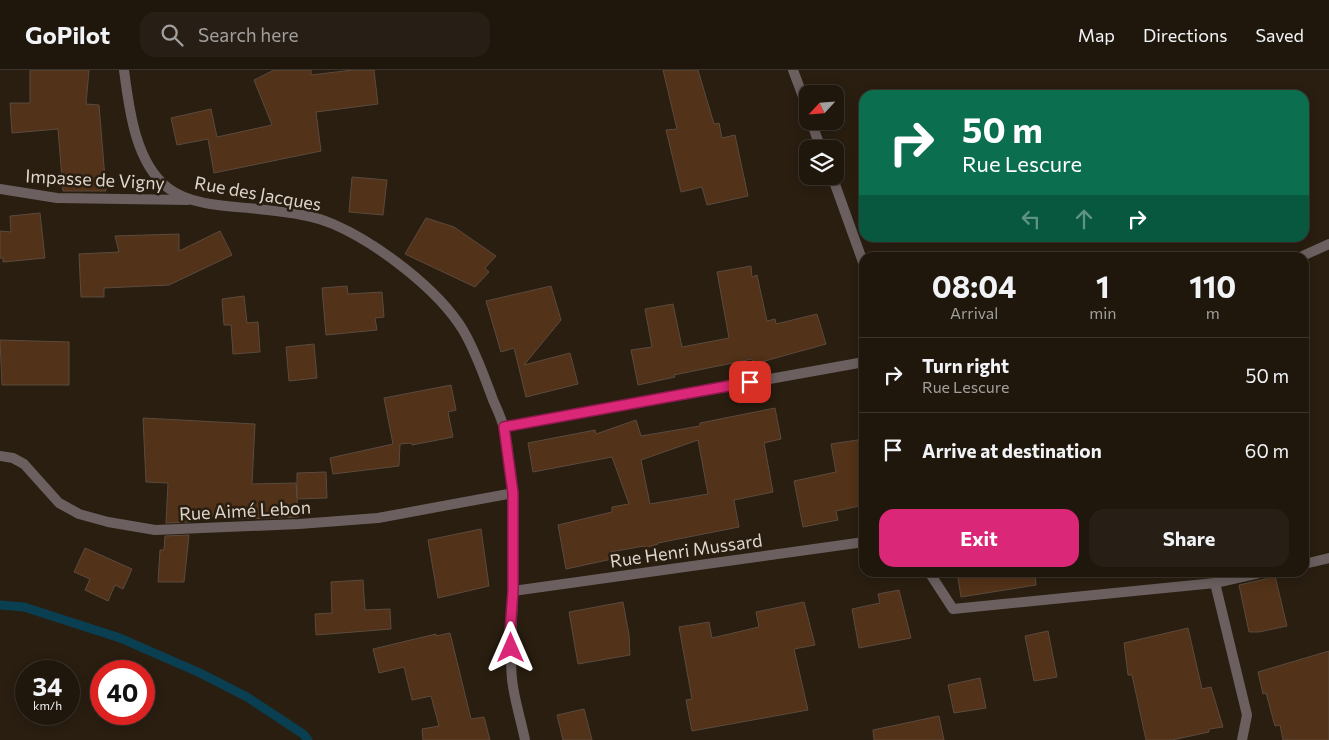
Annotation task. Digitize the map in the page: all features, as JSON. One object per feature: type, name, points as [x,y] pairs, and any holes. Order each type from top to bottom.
[{"type":"street","name":"Rue des Jacques","points":[[124,70],[131,119],[142,151],[154,175],[168,189],[188,200],[300,215],[332,223],[371,244],[415,276],[439,300],[462,329],[480,364],[504,427],[513,493],[513,591],[510,632],[512,680],[525,740]]},
{"type":"street","points":[[793,70],[799,86]]},
{"type":"street","points":[[835,185],[859,252]]},
{"type":"street","name":"Impasse de Vigny","points":[[0,189],[57,198],[188,200]]},
{"type":"street","points":[[1309,253],[1329,244]]},
{"type":"street","points":[[504,427],[859,363]]},
{"type":"street","name":"Rue Aimé Lebon","points":[[0,456],[13,458],[24,464],[58,503],[79,514],[108,522],[155,530],[299,524],[378,518],[513,493]]},
{"type":"street","name":"Rue Henri Mussard","points":[[513,591],[859,543]]},
{"type":"street","points":[[1309,563],[1329,558]]},
{"type":"street","points":[[932,577],[953,609],[1215,583],[1242,577]]},
{"type":"street","points":[[1215,583],[1247,715],[1242,740]]},
{"type":"building","points":[[30,70],[89,70],[86,104],[99,105],[106,191],[63,191],[58,129],[12,133],[10,103],[30,103]]},
{"type":"building","points":[[274,70],[311,70],[311,75],[353,70],[374,70],[378,104],[316,112],[321,151],[214,173],[208,139],[177,145],[171,118],[211,109],[217,137],[272,125],[254,80]]},
{"type":"building","points":[[663,70],[698,70],[714,124],[719,123],[722,138],[735,135],[748,196],[707,205],[702,187],[681,192],[666,130],[677,129]]},
{"type":"building","points":[[352,177],[387,180],[383,215],[349,212]]},
{"type":"building","points":[[40,213],[45,258],[3,262],[3,258],[0,258],[0,231],[11,232],[10,216]]},
{"type":"building","points":[[426,218],[454,227],[496,256],[485,268],[489,272],[475,287],[405,254]]},
{"type":"building","points":[[220,231],[232,255],[169,285],[104,288],[104,297],[81,297],[79,254],[119,252],[115,236],[179,234],[179,251]]},
{"type":"building","points":[[751,266],[752,277],[757,275],[767,321],[775,319],[776,324],[817,314],[826,344],[754,364],[752,359],[674,375],[675,377],[638,385],[631,350],[652,347],[645,309],[673,304],[682,347],[729,338],[717,272]]},
{"type":"building","points":[[347,286],[348,294],[382,292],[384,317],[375,318],[377,330],[326,335],[322,288]]},
{"type":"building","points":[[551,286],[561,320],[524,365],[570,353],[578,384],[526,397],[514,348],[501,352],[486,301]]},
{"type":"building","points":[[244,296],[247,323],[258,322],[260,352],[233,354],[231,325],[224,325],[222,299]]},
{"type":"building","points":[[0,340],[69,342],[69,385],[2,385]]},
{"type":"building","points":[[314,344],[317,378],[289,381],[286,347]]},
{"type":"building","points":[[451,385],[456,410],[448,412],[453,437],[412,445],[411,443],[400,444],[399,466],[333,474],[330,458],[393,444],[384,398]]},
{"type":"building","points":[[775,408],[781,439],[764,443],[773,492],[734,500],[739,527],[658,543],[645,548],[644,546],[611,552],[612,559],[566,569],[558,525],[612,512],[612,507],[629,504],[612,457],[533,472],[528,443],[595,430],[596,434],[636,420],[641,436],[700,426],[700,423]],"holes":[[[698,440],[708,494],[650,504],[641,460]]]},
{"type":"building","points":[[143,418],[255,424],[252,484],[296,483],[297,498],[297,473],[326,472],[327,498],[297,499],[298,517],[238,519],[191,516],[190,522],[166,523],[168,483],[146,482]]},
{"type":"building","points":[[859,440],[859,506],[836,511],[838,520],[803,527],[794,481],[836,472],[831,444]]},
{"type":"building","points":[[481,529],[489,586],[438,598],[428,540]]},
{"type":"building","points":[[189,535],[184,582],[158,582],[160,550],[164,550],[165,536]]},
{"type":"building","points":[[85,548],[132,569],[123,589],[115,585],[108,601],[85,590],[90,579],[74,572]]},
{"type":"building","points":[[958,577],[1035,577],[1036,585],[961,597]]},
{"type":"building","points":[[1267,577],[1275,577],[1287,626],[1259,632],[1249,632],[1239,585],[1266,579]]},
{"type":"building","points":[[363,580],[365,610],[390,609],[391,629],[316,635],[315,614],[332,613],[331,582]]},
{"type":"building","points":[[899,590],[911,638],[859,648],[852,609],[880,603],[878,594]]},
{"type":"building","points":[[623,602],[629,635],[630,655],[578,664],[569,612]]},
{"type":"building","points":[[804,602],[815,645],[794,649],[808,710],[692,731],[686,700],[692,699],[679,627],[709,622],[712,638],[759,627],[756,612]]},
{"type":"building","points":[[1188,628],[1202,689],[1211,687],[1223,727],[1209,729],[1209,732],[1172,740],[1146,740],[1132,675],[1128,675],[1124,643]]},
{"type":"building","points":[[1048,631],[1057,677],[1034,681],[1025,636]]},
{"type":"building","points":[[450,633],[471,719],[484,717],[490,740],[423,740],[422,729],[439,726],[431,696],[412,700],[404,667],[379,673],[373,649],[436,634],[436,636]]},
{"type":"building","points":[[1329,651],[1329,740],[1283,740],[1280,725],[1275,726],[1266,693],[1263,694],[1258,672]]},
{"type":"building","points":[[980,678],[986,708],[954,713],[948,685]]},
{"type":"building","points":[[584,709],[592,740],[563,740],[557,715]]},
{"type":"building","points":[[939,716],[944,740],[874,740],[873,730]]},
{"type":"waterway","points":[[0,605],[24,607],[120,638],[200,673],[247,697],[303,734],[308,740]]},
{"type":"route","points":[[511,648],[513,493],[504,427],[750,382]]}]
